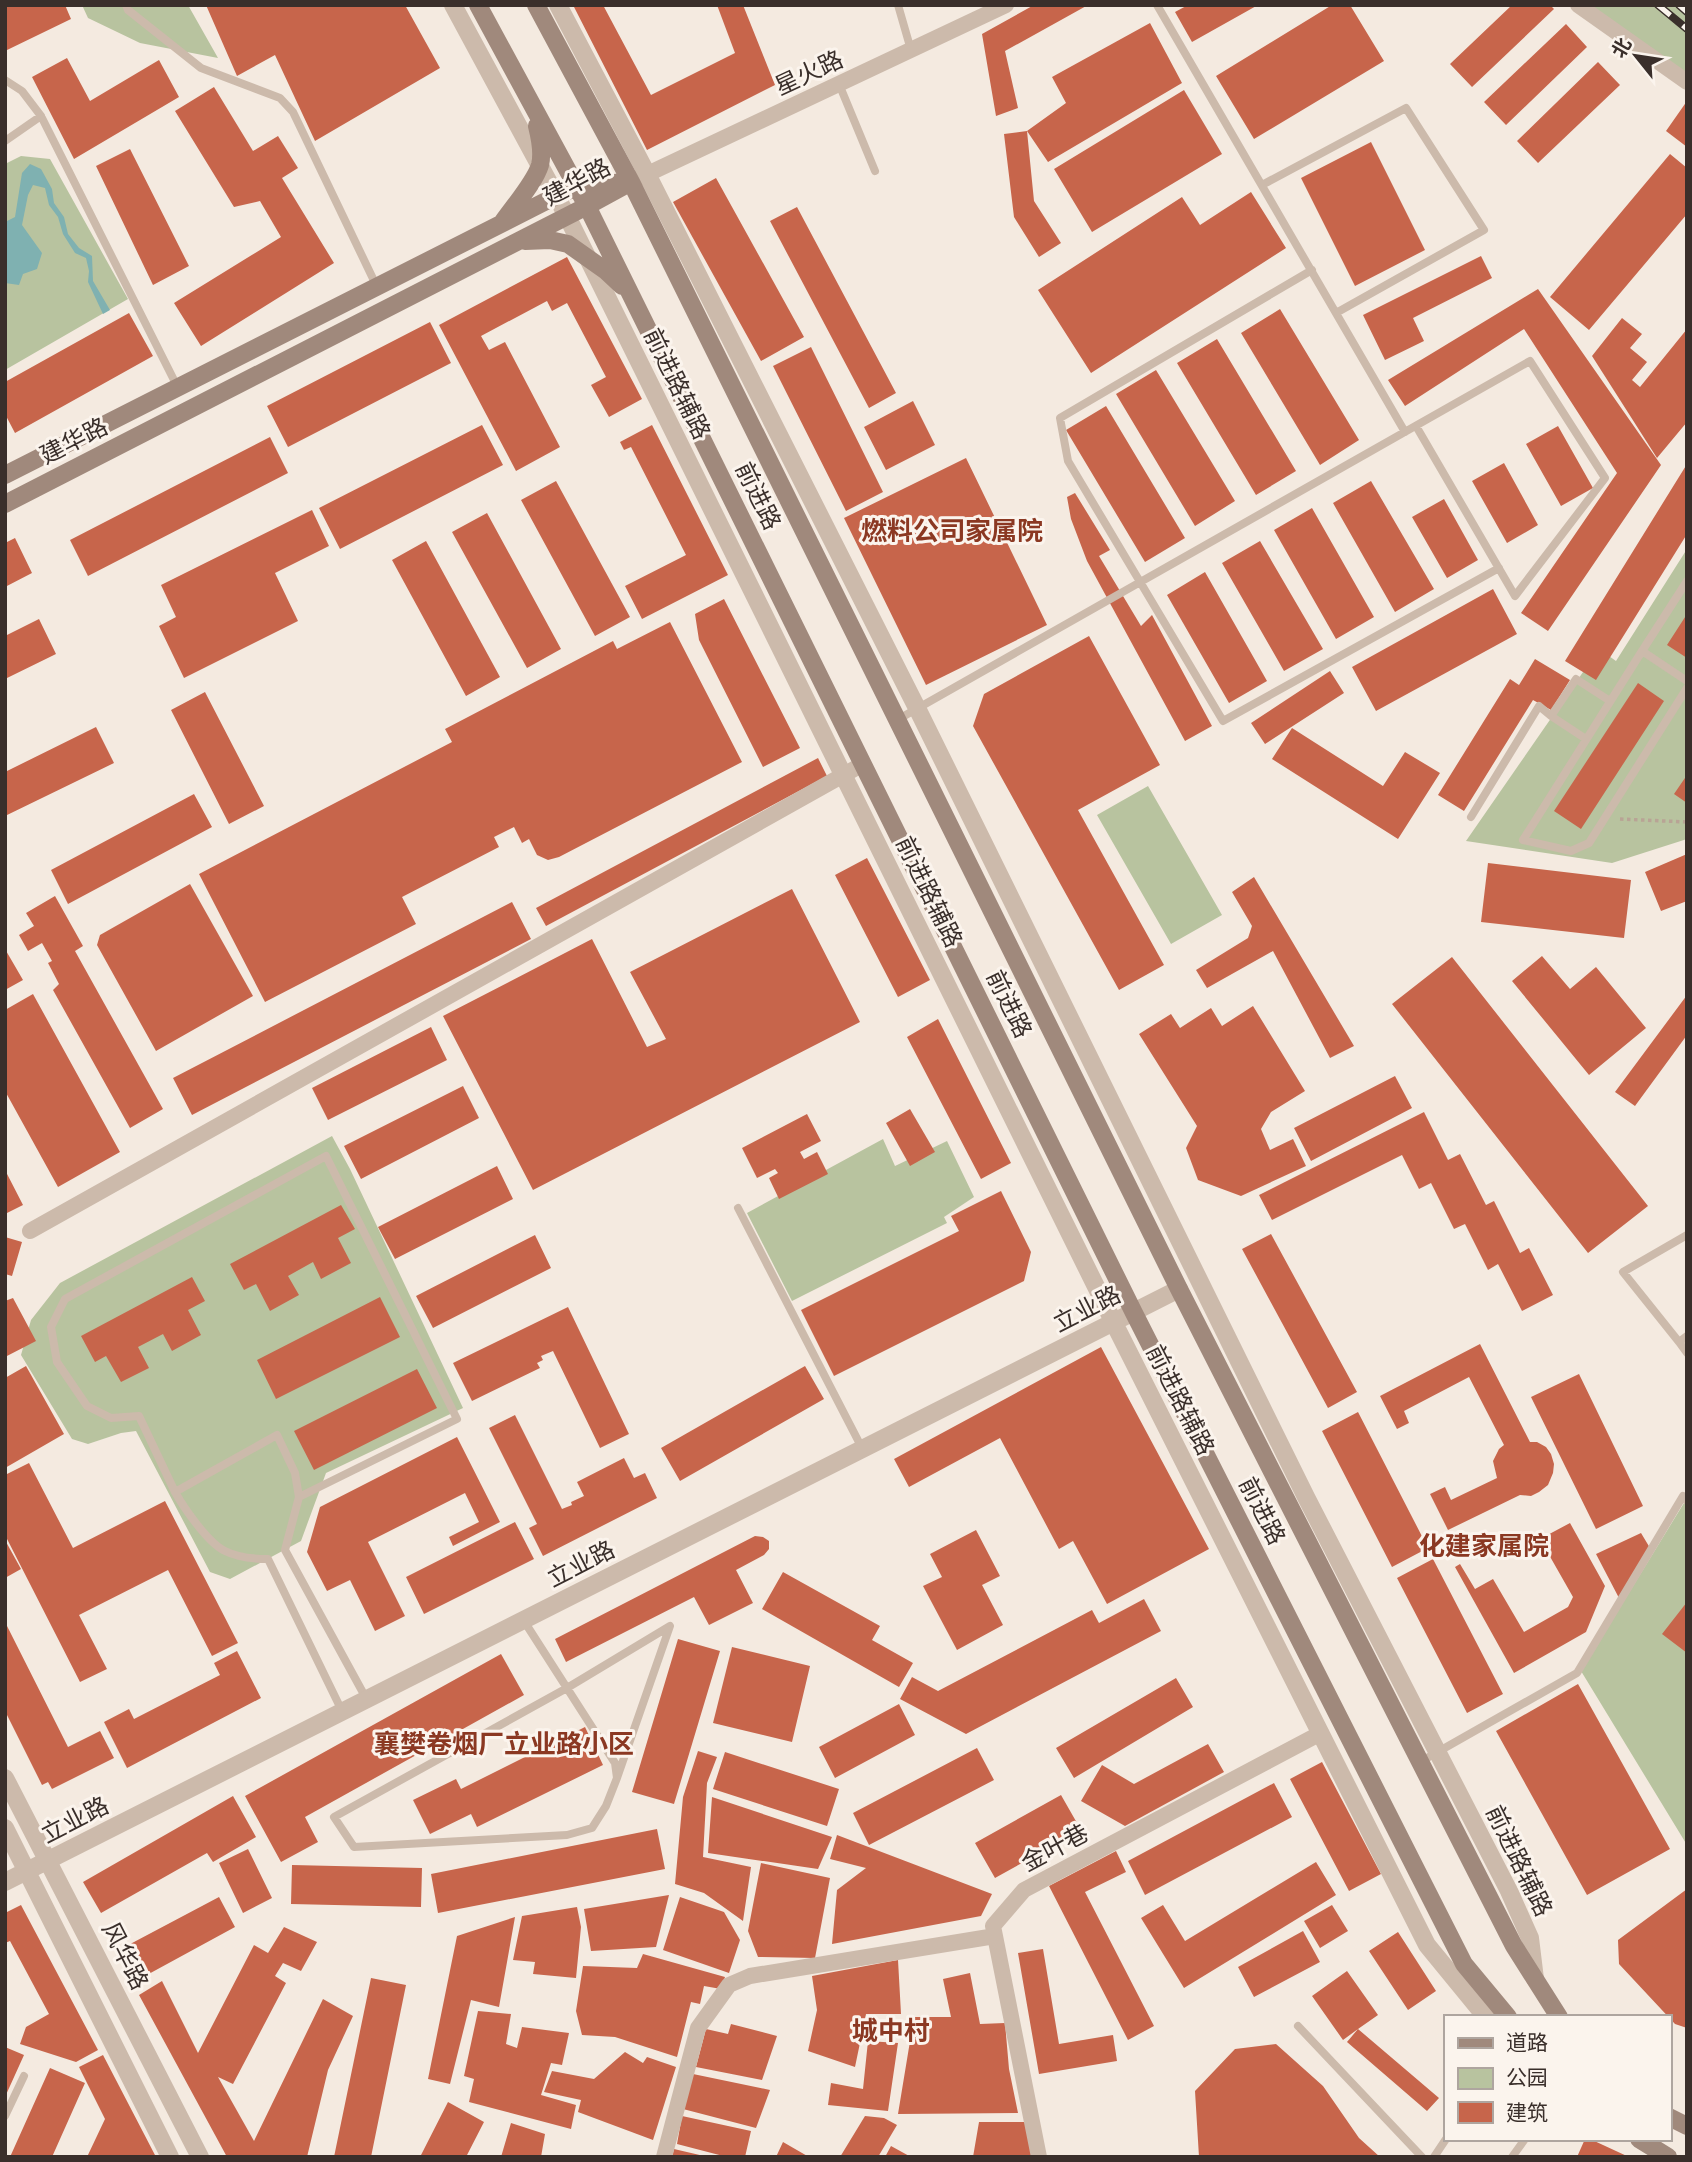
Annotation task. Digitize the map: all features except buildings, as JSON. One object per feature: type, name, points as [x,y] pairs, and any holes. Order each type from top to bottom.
[{"type":"main road","name":"前进路","points":[[478,5],[587,206],[1134,1313],[1464,1964],[1506,2015]]},
{"type":"main road","name":"前进路","points":[[536,5],[639,178],[897,720],[1179,1289],[1514,1946],[1558,2015]]},
{"type":"main road","points":[[501,224],[540,166],[541,141],[532,105]]},
{"type":"main road","name":"建华路","points":[[5,475],[556,196],[577,187],[639,178]]},
{"type":"main road","name":"建华路","points":[[5,504],[639,178]]},
{"type":"main road","points":[[518,241],[550,240],[568,244],[606,271],[631,296]]},
{"type":"main road","points":[[1671,2118],[1687,2126]]},
{"type":"main road","points":[[1642,2141],[1668,2157]]},
{"type":"street","name":"前进路辅路","points":[[453,5],[567,216],[1114,1323],[1427,1945],[1484,2015]]},
{"type":"street","name":"前进路辅路","points":[[558,5],[639,178],[918,708],[1306,1497],[1509,1891],[1530,1938],[1535,1979]]},
{"type":"street","name":"星火路","points":[[639,178],[1006,5]]},
{"type":"street","points":[[1578,5],[1687,82]]},
{"type":"street","points":[[30,1231],[863,764]]},
{"type":"street","name":"立业路","points":[[5,1882],[1179,1289]]},
{"type":"street","name":"金叶巷","points":[[995,1936],[993,1926],[1024,1890],[1321,1733]]},
{"type":"street","name":"风华路","points":[[5,1778],[200,2157]]},
{"type":"street","name":"风华路","points":[[5,1828],[170,2157]]},
{"type":"street","points":[[664,2157],[698,2028],[729,1985],[750,1976],[995,1936],[1039,2157]]},
{"type":"lane","points":[[126,5],[128,10],[201,68],[280,99],[293,112],[377,287]]},
{"type":"lane","points":[[898,5],[911,50]]},
{"type":"lane","points":[[1157,5],[1405,432]]},
{"type":"lane","points":[[5,80],[22,91],[41,116],[178,387]]},
{"type":"lane","points":[[839,84],[875,171]]},
{"type":"lane","points":[[1262,185],[1406,108],[1484,230],[1336,313]]},
{"type":"lane","points":[[5,141],[41,116]]},
{"type":"lane","points":[[1311,271],[1060,418],[1068,461],[1223,721],[1499,568]]},
{"type":"lane","points":[[897,720],[1530,361],[1605,478],[1515,596],[1416,426]]},
{"type":"lane","points":[[1687,581],[1523,840],[1571,851],[1589,843],[1687,688]]},
{"type":"lane","points":[[1642,652],[1687,681]]},
{"type":"lane","points":[[1551,716],[1576,679],[1610,701]]},
{"type":"lane","points":[[1471,817],[1539,706],[1586,739]]},
{"type":"lane","points":[[299,1497],[457,1419],[326,1156],[65,1299],[51,1327],[57,1362],[87,1406],[111,1418],[139,1416],[185,1509],[223,1550],[247,1559],[268,1559],[342,1712]]},
{"type":"lane","points":[[738,1208],[863,1450]]},
{"type":"lane","points":[[1687,1235],[1623,1272],[1687,1353]]},
{"type":"lane","points":[[1679,1342],[1687,1336]]},
{"type":"lane","points":[[175,1492],[277,1436],[295,1473],[299,1497],[285,1550],[367,1700]]},
{"type":"lane","points":[[1420,1762],[1577,1673],[1683,1496],[1687,1501]]},
{"type":"lane","points":[[524,1621],[615,1763],[617,1778]]},
{"type":"lane","points":[[670,1626],[617,1778],[606,1806],[592,1828],[568,1835],[354,1847],[334,1817],[566,1688],[670,1626]]},
{"type":"lane","points":[[1298,2026],[1422,2157]]},
{"type":"lane","points":[[5,2116],[24,2076]]},
{"type":"lane","points":[[1434,2157],[1445,2141]]},
{"type":"lane","points":[[1512,2157],[1524,2141]]},
{"type":"path","points":[[1604,818],[1687,822]]},
{"type":"green space","points":[[82,5],[188,5],[218,58],[140,43],[88,18]]},
{"type":"green space","points":[[1587,5],[1687,5],[1687,74]]},
{"type":"green space","points":[[21,156],[50,159],[128,299],[5,370],[5,164]]},
{"type":"green space","points":[[1687,549],[1687,839],[1612,863],[1466,841],[1599,649],[1616,661]]},
{"type":"green space","points":[[1148,786],[1222,915],[1171,944],[1097,815]]},
{"type":"green space","points":[[332,1136],[463,1408],[326,1473],[301,1541],[230,1579],[210,1572],[136,1431],[88,1444],[72,1439],[21,1355],[31,1320],[60,1283]]},
{"type":"green space","points":[[883,1139],[895,1166],[947,1141],[974,1197],[944,1217],[947,1223],[792,1301],[747,1213]]},
{"type":"green space","points":[[1687,1498],[1687,1845],[1581,1671]]},
{"type":"water","points":[[30,164],[41,169],[52,189],[54,203],[64,217],[68,234],[79,248],[92,256],[93,281],[110,310],[103,314],[88,282],[86,258],[75,253],[63,234],[58,217],[49,205],[45,188],[33,185],[28,195],[22,225],[42,253],[37,269],[23,274],[19,285],[5,283],[5,222],[15,217],[22,173]]},
{"type":"railway","points":[[1658,5],[1687,29]]},
{"type":"railway","points":[[1679,5],[1687,12]]},
{"type":"district","name":"燃料公司家属院","points":[[952,531]]},
{"type":"district","name":"化建家属院","points":[[1484,1546]]},
{"type":"district","name":"襄樊卷烟厂立业路小区","points":[[504,1744]]},
{"type":"district","name":"城中村","points":[[891,2031]]}]
